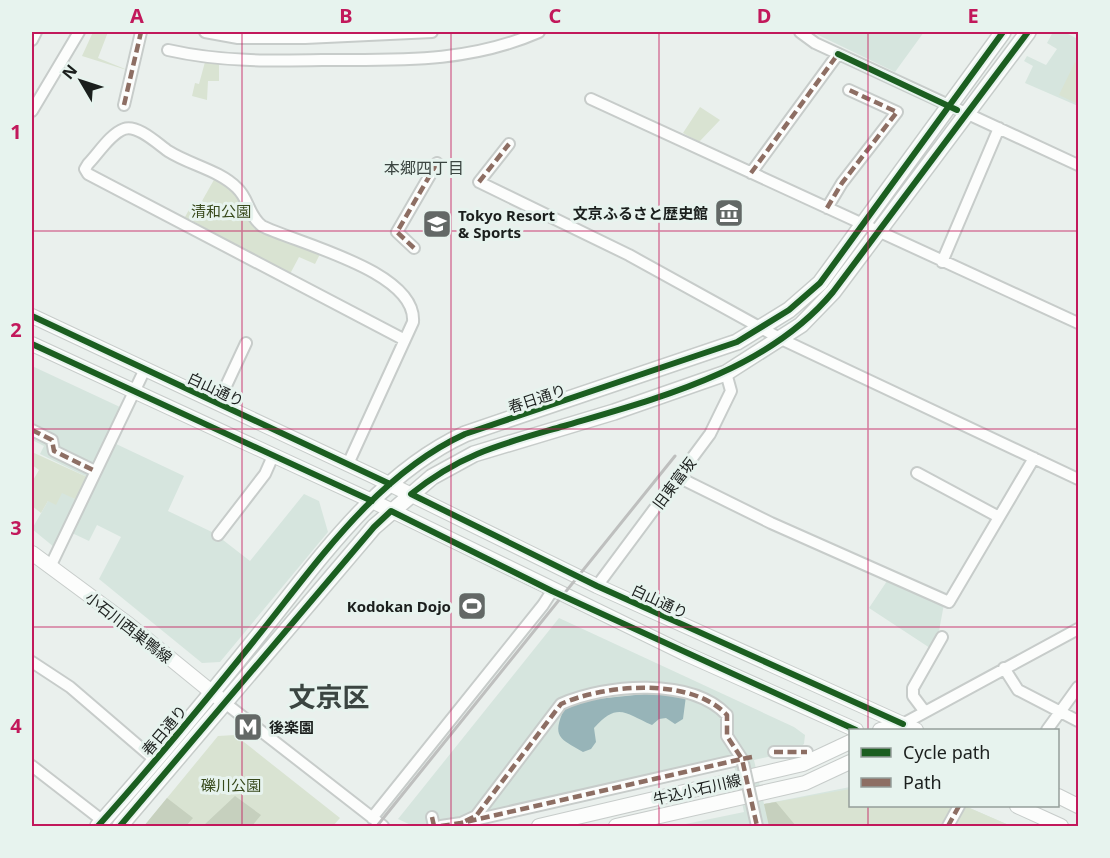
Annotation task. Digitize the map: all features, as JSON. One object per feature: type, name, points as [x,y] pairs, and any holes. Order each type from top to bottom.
[{"type":"highway","name":"春日通り","points":[[101,824],[347,527],[390,484],[429,453],[465,434],[737,342],[789,310],[820,283],[1003,32]]},
{"type":"highway","name":"春日通り","points":[[120,826],[374,527],[411,494],[444,469],[474,454],[614,412],[726,373],[801,325],[824,302],[1028,32]]},
{"type":"main road","name":"白山通り","points":[[32,316],[411,494],[597,586],[905,728]]},
{"type":"main road","points":[[32,344],[372,501],[552,591],[854,729]]},
{"type":"main road","name":"小石川西巣鴨線","points":[[32,553],[128,624],[225,703]]},
{"type":"main road","name":"牛込小石川線","points":[[539,826],[803,764],[849,742]]},
{"type":"main road","name":"牛込小石川線","points":[[616,826],[805,783],[849,762]]},
{"type":"main road","points":[[1059,796],[1078,806]]},
{"type":"main road","points":[[1019,807],[1061,826]]},
{"type":"street","points":[[32,39],[36,32]]},
{"type":"street","points":[[32,111],[79,32]]},
{"type":"street","points":[[124,105],[141,32]]},
{"type":"street","points":[[205,32],[238,38],[305,38],[432,32]]},
{"type":"street","points":[[168,50],[225,61],[431,59],[497,49],[539,32]]},
{"type":"street","points":[[800,32],[838,54],[1078,165]]},
{"type":"street","points":[[751,173],[838,54]]},
{"type":"street","points":[[827,208],[842,183],[897,112],[849,90]]},
{"type":"street","points":[[591,99],[1078,323]]},
{"type":"street","points":[[348,464],[403,339],[413,316],[406,303],[390,285],[369,269],[346,257],[262,226],[253,218],[239,189],[222,177],[178,157],[137,130],[128,128],[120,132],[88,164],[86,170],[88,174],[403,339]]},
{"type":"street","points":[[942,262],[999,128]]},
{"type":"street","points":[[509,144],[479,182],[629,255],[761,329],[1078,479]]},
{"type":"street","points":[[414,248],[397,232],[437,163]]},
{"type":"street","points":[[218,403],[246,343]]},
{"type":"street","points":[[50,567],[145,369]]},
{"type":"street","name":"旧東富坂","points":[[597,586],[711,434],[714,422],[728,399],[730,391],[726,373]]},
{"type":"street","points":[[32,430],[52,440],[54,451],[96,471]]},
{"type":"street","points":[[218,535],[265,474],[273,456]]},
{"type":"street","points":[[678,477],[771,523],[949,602],[1034,458]]},
{"type":"street","points":[[917,472],[999,517]]},
{"type":"street","points":[[372,818],[552,591]]},
{"type":"street","points":[[905,728],[925,712],[1078,629]]},
{"type":"street","points":[[925,712],[913,696],[912,688],[942,638]]},
{"type":"street","points":[[32,662],[70,687],[155,760]]},
{"type":"street","points":[[1004,668],[1018,690],[1078,721]]},
{"type":"street","points":[[1048,729],[1078,687]]},
{"type":"street","points":[[460,824],[476,816],[561,704],[574,698],[636,688],[686,691],[715,703],[727,715],[727,736],[745,760],[757,826]]},
{"type":"street","points":[[225,703],[383,826]]},
{"type":"street","points":[[774,752],[807,752]]},
{"type":"street","points":[[441,826],[460,824],[745,760]]},
{"type":"street","points":[[32,766],[101,824]]},
{"type":"street","points":[[948,826],[958,807]]},
{"type":"shaded area","points":[[812,32],[924,32],[895,72]]},
{"type":"shaded area","points":[[1053,32],[1064,32],[1078,39],[1078,106],[1025,83],[1033,66],[1024,61],[1027,56],[1046,65],[1057,49],[1047,43]]},
{"type":"shaded area","points":[[32,366],[120,407],[87,477],[40,454],[44,446],[32,440]]},
{"type":"shaded area","points":[[114,443],[184,476],[168,511],[214,533],[250,561],[304,494],[319,501],[328,532],[220,662],[202,663],[99,579],[121,537],[97,525],[89,541],[72,533]]},
{"type":"shaded area","points":[[62,492],[77,500],[54,547],[32,529],[48,501]]},
{"type":"shaded area","points":[[889,578],[944,604],[939,631],[930,648],[869,608]]},
{"type":"shaded area","points":[[559,618],[794,727],[805,735],[804,744],[795,751],[754,760],[764,804],[849,787],[849,807],[967,807],[1011,826],[676,826],[744,812],[734,765],[459,826],[413,826],[398,819]]},
{"type":"green space","points":[[93,32],[108,32],[98,58],[130,71],[82,56]]},
{"type":"green space","points":[[205,62],[219,63],[219,81],[208,81],[207,100],[192,96],[195,83],[199,84]]},
{"type":"green space","points":[[1075,62],[1078,64],[1078,104],[1059,95]]},
{"type":"green space","points":[[700,107],[720,120],[699,142],[683,133]]},
{"type":"green space","name":"清和公園","points":[[215,178],[233,190],[251,222],[285,241],[320,254],[315,264],[299,257],[290,274],[185,217],[191,206],[198,208]]},
{"type":"green space","points":[[32,452],[87,477],[77,500],[62,493],[56,505],[48,501],[41,513],[32,506],[32,482],[39,470],[32,465]]},
{"type":"green space","name":"礫川公園","points":[[235,735],[340,818],[333,826],[144,826],[218,736]]},
{"type":"green space","points":[[849,789],[849,807],[967,807],[1011,826],[769,826],[764,804]]},
{"type":"green space","points":[[235,796],[261,815],[252,826],[204,825]]},
{"type":"green space","points":[[167,798],[193,818],[186,826],[144,826]]},
{"type":"green space","points":[[776,802],[796,826],[769,826],[764,804]]},
{"type":"water","points":[[645,694],[686,696],[683,719],[675,724],[666,718],[659,719],[652,725],[629,714],[616,712],[594,728],[596,742],[591,749],[583,752],[560,736],[558,731],[564,709],[587,700]]},
{"type":"railway","points":[[377,826],[675,456]]},
{"type":"marked path","points":[[124,105],[141,32]]},
{"type":"marked path","points":[[751,173],[838,54]]},
{"type":"marked path","points":[[827,208],[842,183],[897,112],[849,90]]},
{"type":"marked path","points":[[479,182],[509,144]]},
{"type":"marked path","points":[[414,248],[397,232],[437,163]]},
{"type":"marked path","points":[[32,430],[52,440],[54,451],[95,471]]},
{"type":"marked path","points":[[441,826],[461,823],[742,759],[727,736],[727,715],[711,703],[692,694],[671,690],[647,688],[601,692],[561,704],[476,816],[461,823]]},
{"type":"marked path","points":[[774,752],[807,752]]},
{"type":"marked path","points":[[752,757],[742,759],[757,826]]},
{"type":"marked path","points":[[948,826],[958,807]]},
{"type":"marked path","points":[[432,817],[434,826]]},
{"type":"cycle path","points":[[98,826],[196,712],[348,525],[402,474],[432,452],[465,434],[737,342],[789,310],[820,283],[1003,32]]},
{"type":"cycle path","points":[[903,724],[597,586],[411,494],[448,469],[483,451],[673,392],[744,362],[776,342],[806,319],[833,292],[1028,32]]},
{"type":"cycle path","points":[[838,54],[957,110]]},
{"type":"cycle path","points":[[32,316],[390,484]]},
{"type":"cycle path","points":[[32,344],[372,501]]},
{"type":"cycle path","points":[[120,826],[374,527],[391,511],[552,591],[854,729]]},
{"type":"place","name":"文京ふるさと歴史館","points":[[729,213]]},
{"type":"place","name":"Tokyo Resort & Sports","points":[[437,224]]},
{"type":"place","name":"Kodokan Dojo","points":[[472,606]]},
{"type":"place","name":"後楽園","points":[[248,727]]},
{"type":"district","name":"本郷四丁目","points":[[424,168]]},
{"type":"district","name":"文京区","points":[[329,696]]}]
